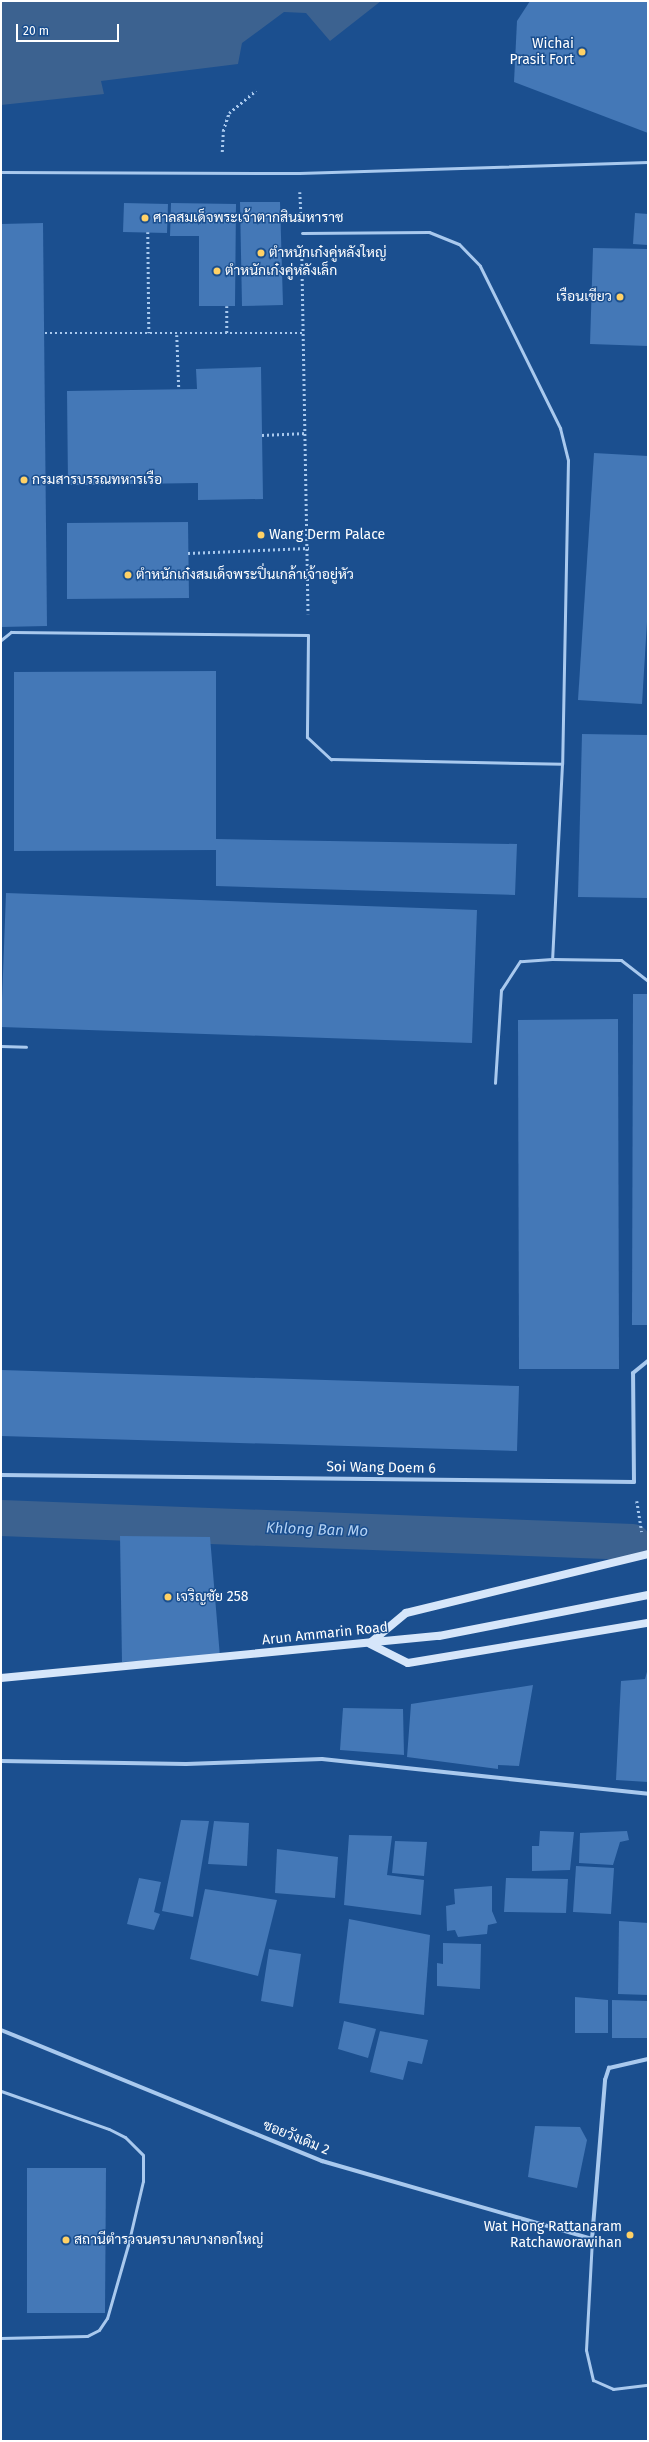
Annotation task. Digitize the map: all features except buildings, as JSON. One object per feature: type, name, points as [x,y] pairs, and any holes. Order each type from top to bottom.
[{"type":"main road","points":[[647,1554],[406,1613],[369,1644],[408,1663],[648,1623]]},
{"type":"main road","name":"Arun Ammarin Road","points":[[1,1678],[369,1644],[501,1624],[648,1595]]},
{"type":"street","points":[[634,1482],[633,1373],[648,1361]]},
{"type":"street","name":"Soi Wang Doem 6","points":[[1,1475],[634,1482]]},
{"type":"street","points":[[1,1761],[186,1764],[322,1760],[648,1794]]},
{"type":"street","name":"ซอยวังเดิม 2","points":[[1,2030],[322,2161],[592,2239]]},
{"type":"street","points":[[592,2239],[605,2080],[609,2068],[648,2060]]},
{"type":"lane","points":[[1,172],[299,173],[648,162]]},
{"type":"lane","points":[[302,233],[429,232],[459,244],[480,266],[560,428],[568,460],[562,764],[552,959]]},
{"type":"lane","points":[[1,640],[11,632],[308,635],[307,737],[330,759],[562,764]]},
{"type":"lane","points":[[495,1083],[501,990],[520,961],[552,959],[621,960],[648,981]]},
{"type":"lane","points":[[1,1046],[26,1047]]},
{"type":"lane","points":[[1,2091],[109,2129],[125,2137],[143,2155],[143,2181],[128,2245],[107,2318],[99,2330],[87,2336],[1,2338]]},
{"type":"lane","points":[[592,2239],[586,2350],[593,2380],[613,2389],[648,2385]]},
{"type":"path","points":[[221,173],[223,131],[229,113],[256,90]]},
{"type":"path","points":[[299,173],[307,433],[309,548],[308,635]]},
{"type":"path","points":[[148,232],[149,333]]},
{"type":"path","points":[[227,306],[227,334]]},
{"type":"path","points":[[45,333],[149,333],[177,335],[305,334]]},
{"type":"path","points":[[177,335],[180,389]]},
{"type":"path","points":[[262,435],[307,433]]},
{"type":"path","points":[[188,553],[309,548]]},
{"type":"path","points":[[634,1482],[647,1554]]},
{"type":"water","points":[[1,1],[381,1],[330,41],[306,13],[284,12],[242,43],[238,64],[101,81],[104,94],[1,105]]},
{"type":"waterway","name":"Khlong Ban Mo","points":[[1,1518],[633,1542]]},
{"type":"place","name":"Wichai Prasit Fort","points":[[582,52]]},
{"type":"place","name":"ศาลสมเด็จพระเจ้าตากสินมหาราช","points":[[145,218]]},
{"type":"place","name":"ตำหนักเก๋งคู่หลังใหญ่","points":[[261,253]]},
{"type":"place","name":"ตำหนักเก๋งคู่หลังเล็ก","points":[[217,271]]},
{"type":"place","name":"เรือนเขียว","points":[[620,297]]},
{"type":"place","name":"กรมสารบรรณทหารเรือ","points":[[24,480]]},
{"type":"place","name":"Wang Derm Palace","points":[[261,535]]},
{"type":"place","name":"ตำหนักเก๋งสมเด็จพระปิ่นเกล้าเจ้าอยู่หัว","points":[[128,575]]},
{"type":"place","name":"เจริญชัย 258","points":[[168,1597]]},
{"type":"place","name":"Wat Hong Rattanaram Ratchaworawihan","points":[[630,2235]]},
{"type":"place","name":"สถานีตำรวจนครบาลบางกอกใหญ่","points":[[66,2240]]}]
